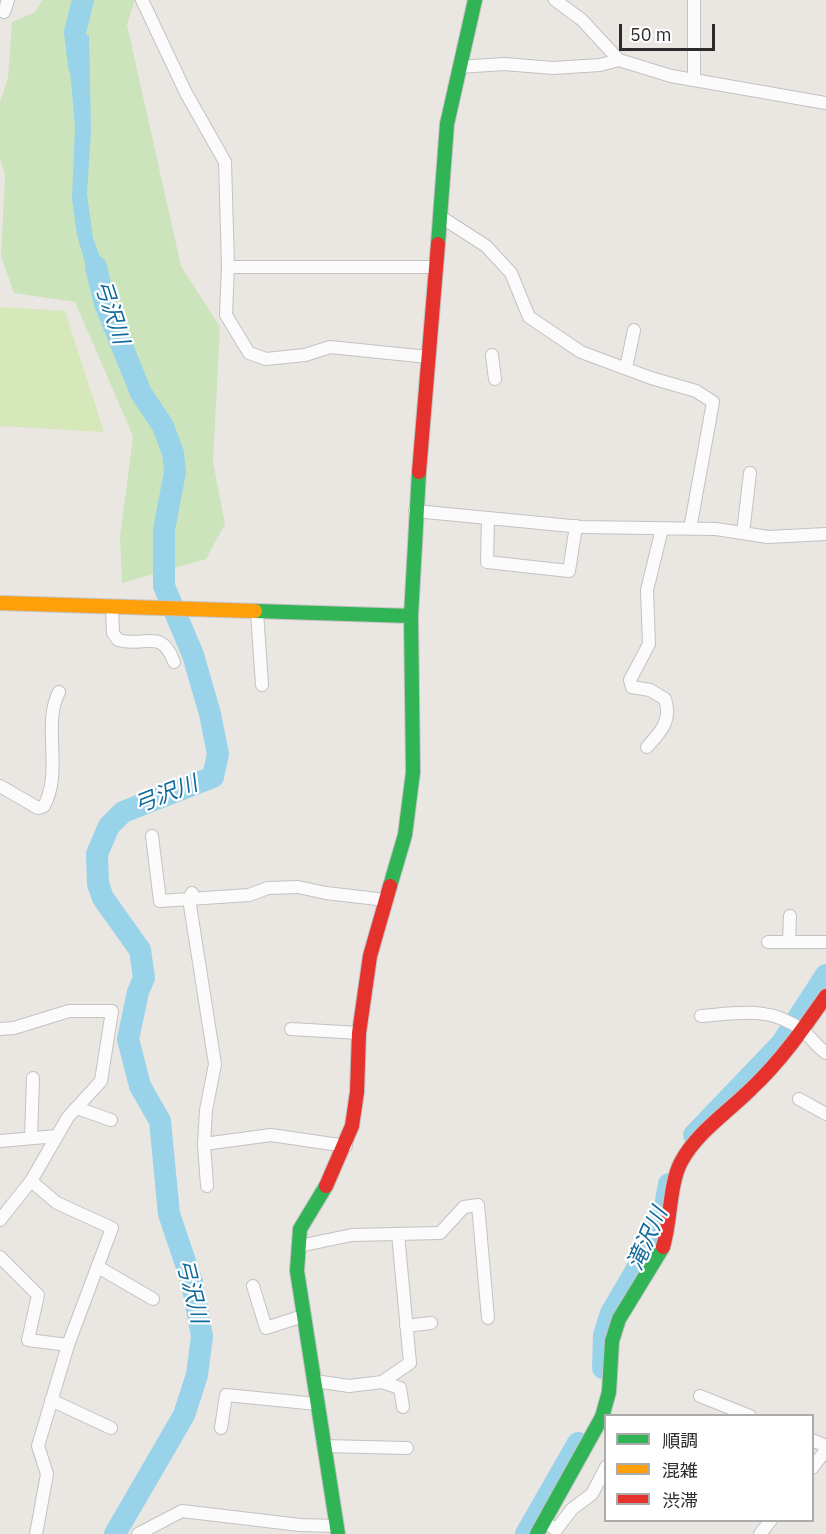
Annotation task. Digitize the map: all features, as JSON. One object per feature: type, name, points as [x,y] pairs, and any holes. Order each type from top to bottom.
[{"type":"street","points":[[142,0],[186,93],[225,162],[228,267],[226,315],[249,353],[266,359],[305,355],[330,347],[428,357]]},
{"type":"street","points":[[138,1534],[182,1511],[338,1530],[297,1271],[300,1229],[333,1175],[346,1146],[357,1092],[359,1033],[370,956],[405,835],[413,772],[411,616],[415,511],[447,124],[475,0]]},
{"type":"street","points":[[555,0],[582,20],[618,60]]},
{"type":"street","points":[[694,0],[694,80]]},
{"type":"street","points":[[459,68],[504,64],[553,68],[600,65],[618,60],[694,80],[826,103]]},
{"type":"street","points":[[441,217],[486,246],[511,273],[529,318],[581,352],[696,391],[712,402],[690,529]]},
{"type":"street","points":[[228,267],[436,267]]},
{"type":"street","points":[[626,368],[634,330]]},
{"type":"street","points":[[492,355],[495,379]]},
{"type":"street","points":[[743,533],[750,472]]},
{"type":"street","points":[[415,511],[576,526],[690,529],[768,537],[826,534]]},
{"type":"street","points":[[488,518],[487,562],[569,571],[576,526]]},
{"type":"street","points":[[647,747],[665,726],[668,708],[665,699],[650,690],[632,687],[630,680],[649,644],[647,590],[662,529]]},
{"type":"street","points":[[0,603],[411,616]]},
{"type":"street","points":[[112,607],[113,633],[118,640],[160,641],[170,649],[174,662]]},
{"type":"street","points":[[257,612],[262,685]]},
{"type":"street","points":[[0,786],[38,808],[44,806],[51,793],[52,718],[58,692]]},
{"type":"street","points":[[152,836],[160,901],[190,896],[249,895],[268,888],[298,887],[326,893],[386,900]]},
{"type":"street","points":[[190,896],[214,1064],[206,1110],[204,1144],[207,1186]]},
{"type":"street","points":[[789,942],[790,916]]},
{"type":"street","points":[[768,942],[826,942]]},
{"type":"street","points":[[537,1534],[602,1417],[609,1392],[612,1341],[635,1291],[662,1251],[670,1224],[675,1179],[681,1162],[697,1139],[753,1088],[804,1031],[826,996]]},
{"type":"street","points":[[0,1029],[14,1028],[69,1011],[112,1011],[101,1081],[77,1108],[57,1136],[32,1181],[0,1220]]},
{"type":"street","points":[[701,1016],[745,1012],[779,1015],[804,1031],[826,1053]]},
{"type":"street","points":[[291,1029],[359,1033]]},
{"type":"street","points":[[32,1138],[33,1078]]},
{"type":"street","points":[[799,1099],[826,1114]]},
{"type":"street","points":[[77,1108],[111,1120]]},
{"type":"street","points":[[204,1144],[271,1135],[346,1146]]},
{"type":"street","points":[[0,1141],[57,1136]]},
{"type":"street","points":[[32,1181],[57,1203],[112,1228],[68,1345],[38,1446],[46,1474],[36,1534]]},
{"type":"street","points":[[299,1246],[352,1235],[440,1233],[464,1207],[478,1205],[488,1318]]},
{"type":"street","points":[[382,1382],[410,1362],[398,1234]]},
{"type":"street","points":[[0,1257],[38,1295],[28,1340],[68,1345]]},
{"type":"street","points":[[98,1266],[153,1299]]},
{"type":"street","points":[[253,1286],[266,1328],[303,1316]]},
{"type":"street","points":[[406,1326],[431,1323]]},
{"type":"street","points":[[315,1380],[348,1386],[382,1382],[400,1388],[403,1407]]},
{"type":"street","points":[[221,1428],[226,1395],[317,1404]]},
{"type":"street","points":[[700,1395],[745,1414]]},
{"type":"street","points":[[51,1400],[111,1428]]},
{"type":"street","points":[[323,1446],[407,1448]]},
{"type":"street","points":[[814,1466],[826,1448]]},
{"type":"street","points":[[544,1521],[556,1530],[572,1509],[592,1494],[604,1471]]},
{"type":"street","points":[[760,1534],[770,1522]]},
{"type":"green space","points":[[42,0],[135,0],[127,25],[181,266],[220,327],[213,462],[225,524],[206,559],[122,583],[120,537],[133,436],[75,302],[14,293],[1,256],[5,175],[0,159],[0,102],[8,78],[12,22],[35,12]]},
{"type":"green space","points":[[0,307],[65,311],[104,432],[0,426]]},
{"type":"water","points":[[73,0],[89,0],[85,29],[68,30]]},
{"type":"water","points":[[89,35],[91,131],[87,194],[93,238],[114,295],[95,298],[77,235],[72,199],[75,127],[67,36]]},
{"type":"waterway","name":"弓沢川","points":[[79,66],[75,32],[83,0]]},
{"type":"waterway","name":"弓沢川","points":[[96,267],[105,304],[141,393],[163,426],[173,453],[175,472],[164,530],[164,586],[193,655],[210,714],[218,754],[213,777],[123,812],[109,826],[97,854],[98,884],[103,898],[140,950],[144,978],[138,992],[128,1039],[140,1086],[160,1121],[169,1214],[192,1282],[202,1336],[197,1375],[184,1415],[115,1534]]},
{"type":"waterway","name":"滝沢川","points":[[694,1135],[782,1043],[826,975]]},
{"type":"waterway","name":"滝沢川","points":[[603,1368],[604,1335],[611,1313],[652,1243],[665,1207],[669,1184]]},
{"type":"waterway","name":"滝沢川","points":[[526,1534],[578,1443]]},
{"type":"traffic: fast","points":[[438,244],[447,124],[475,0]]},
{"type":"traffic: fast","points":[[390,886],[405,835],[413,772],[411,616],[419,472]]},
{"type":"traffic: fast","points":[[255,611],[411,616]]},
{"type":"traffic: fast","points":[[326,1186],[300,1229],[297,1271],[338,1534]]},
{"type":"traffic: fast","points":[[537,1534],[602,1417],[609,1392],[612,1341],[619,1319],[663,1247]]},
{"type":"traffic: slow","points":[[0,603],[255,611]]},
{"type":"traffic: jam","points":[[419,472],[438,244]]},
{"type":"traffic: jam","points":[[326,1186],[352,1126],[357,1092],[359,1033],[370,956],[390,886]]},
{"type":"traffic: jam","points":[[663,1247],[674,1181],[688,1151],[695,1141],[742,1098],[782,1056],[826,996]]}]
